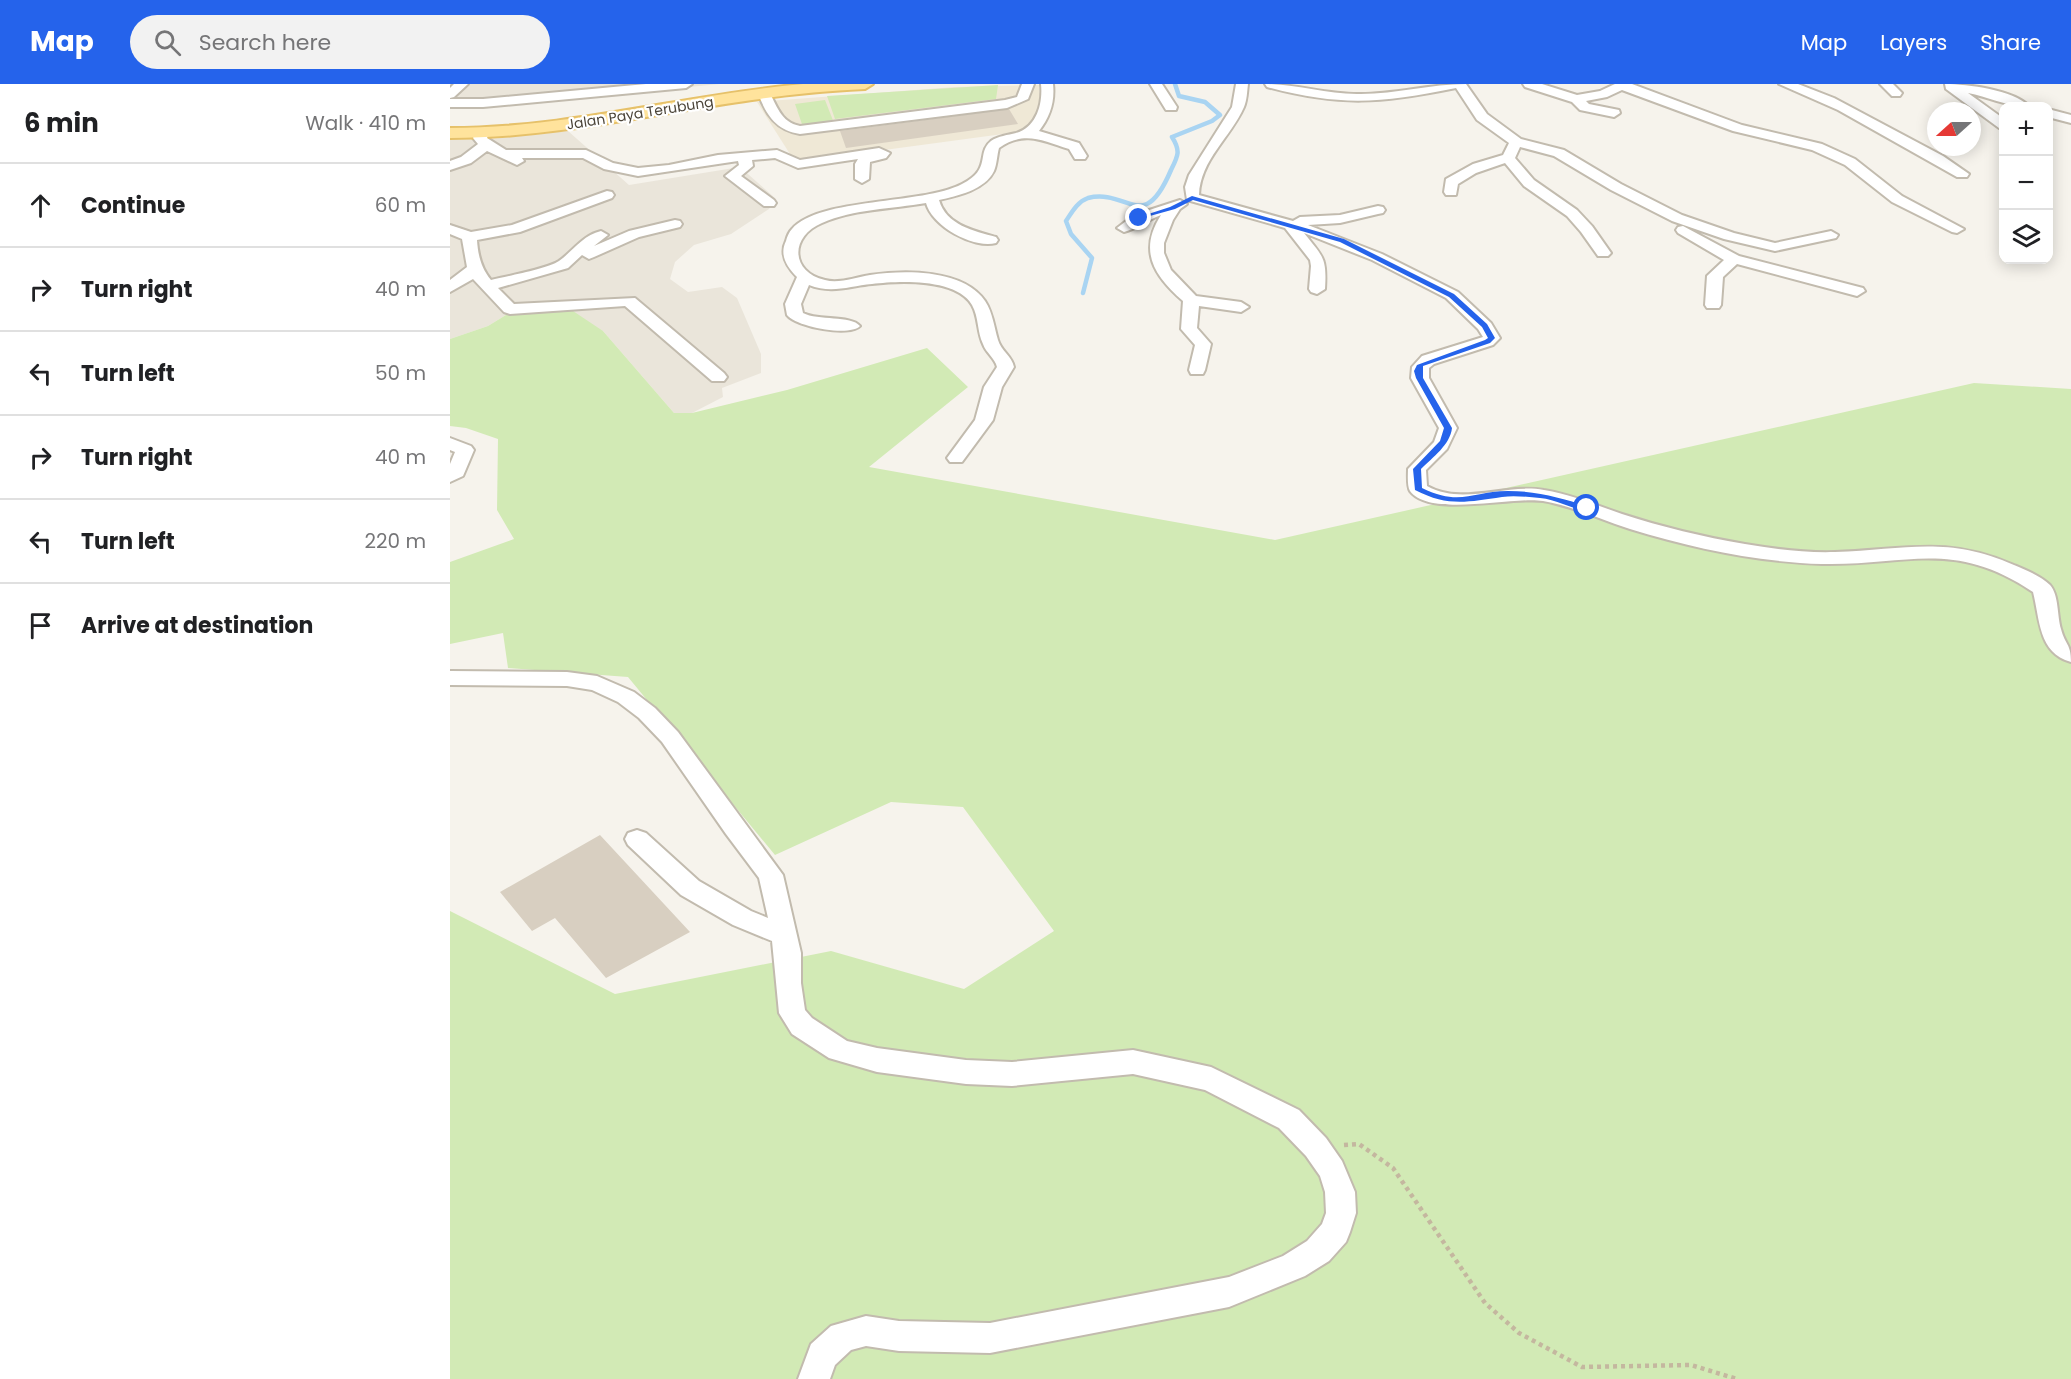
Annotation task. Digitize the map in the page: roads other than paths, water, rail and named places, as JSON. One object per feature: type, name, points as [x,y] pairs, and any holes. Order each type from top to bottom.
[{"type":"main road","name":"Jalan Paya Terubung","points":[[450,133],[484,139],[764,93],[831,85],[865,84]]},
{"type":"street","points":[[450,95],[462,84]]},
{"type":"street","points":[[542,98],[545,84]]},
{"type":"street","points":[[450,95],[509,93],[542,98],[600,88],[686,84]]},
{"type":"street","points":[[764,93],[775,116],[785,128],[800,130],[1007,104],[1022,99],[1028,84]]},
{"type":"street","points":[[956,458],[987,414],[990,393],[1005,371],[1005,363],[991,345],[980,303],[965,289],[940,281],[880,279],[821,284],[805,277],[792,261],[790,253],[793,234],[800,228],[826,216],[904,203],[934,205],[973,185],[988,171],[988,160],[993,146],[1030,132],[1046,111],[1047,84]]},
{"type":"street","points":[[1156,84],[1171,107]]},
{"type":"street","points":[[1192,197],[1194,184],[1209,151],[1238,106],[1242,84]]},
{"type":"street","points":[[1271,84],[1326,98],[1400,101],[1458,84],[1482,117],[1516,142],[1559,153],[1616,187],[1677,218],[1768,247],[1831,235]]},
{"type":"street","points":[[1331,84],[1352,90],[1357,100]]},
{"type":"street","points":[[1529,84],[1576,99],[1586,107],[1614,113]]},
{"type":"street","points":[[1785,84],[1812,92],[1855,112],[1962,174]]},
{"type":"street","points":[[1886,84],[1896,93]]},
{"type":"street","points":[[1576,99],[1603,94],[1624,85],[1738,128],[1817,147],[1850,162],[1897,199],[1957,229]]},
{"type":"street","points":[[1948,85],[1997,95],[2014,102]]},
{"type":"street","points":[[1948,85],[1999,121]]},
{"type":"street","points":[[450,103],[509,93]]},
{"type":"street","points":[[2053,114],[2071,119]]},
{"type":"street","points":[[1030,132],[1074,146],[1080,156]]},
{"type":"street","points":[[450,166],[461,163],[484,139],[504,154],[532,168]]},
{"type":"street","points":[[1451,192],[1451,182],[1464,172],[1480,165],[1508,158],[1516,142]]},
{"type":"street","points":[[504,154],[586,154],[609,166],[638,172],[669,169],[718,159],[782,154],[791,162],[798,164],[883,153],[865,159],[862,164],[862,179]]},
{"type":"street","points":[[744,157],[746,166],[732,176],[769,203]]},
{"type":"street","points":[[1508,158],[1529,183],[1572,213],[1587,229],[1603,253]]},
{"type":"street","points":[[465,247],[607,195]]},
{"type":"street","points":[[1124,228],[1139,218],[1173,208],[1192,197],[1342,240],[1452,296],[1491,334],[1492,338],[1487,342],[1420,365],[1418,371],[1420,378],[1448,428],[1447,436],[1442,443],[1417,469],[1418,489],[1423,493],[1450,500],[1470,500],[1505,494],[1544,495],[1628,522],[1722,546],[1767,554],[1823,558],[1923,551],[1950,553],[1971,558],[2010,570],[2042,589],[2053,640],[2059,648],[2071,655]]},
{"type":"street","points":[[934,205],[963,233],[991,240]]},
{"type":"street","points":[[1173,208],[1158,234],[1156,250],[1167,278],[1191,300],[1241,307]]},
{"type":"street","points":[[1284,224],[1340,219],[1378,210]]},
{"type":"street","points":[[1677,218],[1680,229],[1734,259],[1857,291]]},
{"type":"street","points":[[488,286],[563,266],[634,234],[675,224]]},
{"type":"street","points":[[1284,224],[1317,259],[1319,266],[1317,290]]},
{"type":"street","points":[[450,229],[465,247],[473,270],[510,309],[633,302],[718,377]]},
{"type":"street","points":[[563,266],[581,248],[601,236]]},
{"type":"street","points":[[1713,305],[1715,276],[1734,259]]},
{"type":"street","points":[[450,287],[473,270]]},
{"type":"street","points":[[805,277],[793,304],[795,315],[808,322],[852,326]]},
{"type":"street","points":[[1191,300],[1189,328],[1203,344],[1197,370]]},
{"type":"street","points":[[450,443],[465,450],[456,472],[450,476]]},
{"type":"street","points":[[450,678],[567,679],[597,683],[626,697],[647,713],[670,737],[734,828],[771,875],[788,953],[788,983],[792,1013],[802,1026],[839,1050],[877,1060],[966,1072],[1012,1074],[1133,1062],[1211,1079],[1289,1119],[1316,1147],[1332,1170],[1340,1192],[1341,1213],[1335,1232],[1318,1251],[1294,1266],[1229,1292],[990,1338],[899,1336],[866,1331],[842,1337],[822,1355],[814,1379]]},
{"type":"street","points":[[637,839],[690,888],[742,918],[785,935]]},
{"type":"waterway","points":[[1083,293],[1092,258],[1071,234],[1066,221],[1075,208],[1088,198],[1102,197],[1134,205],[1143,205],[1152,201],[1161,190],[1177,157],[1177,146],[1172,137],[1212,121],[1220,115],[1205,102],[1179,96],[1175,84]]}]
